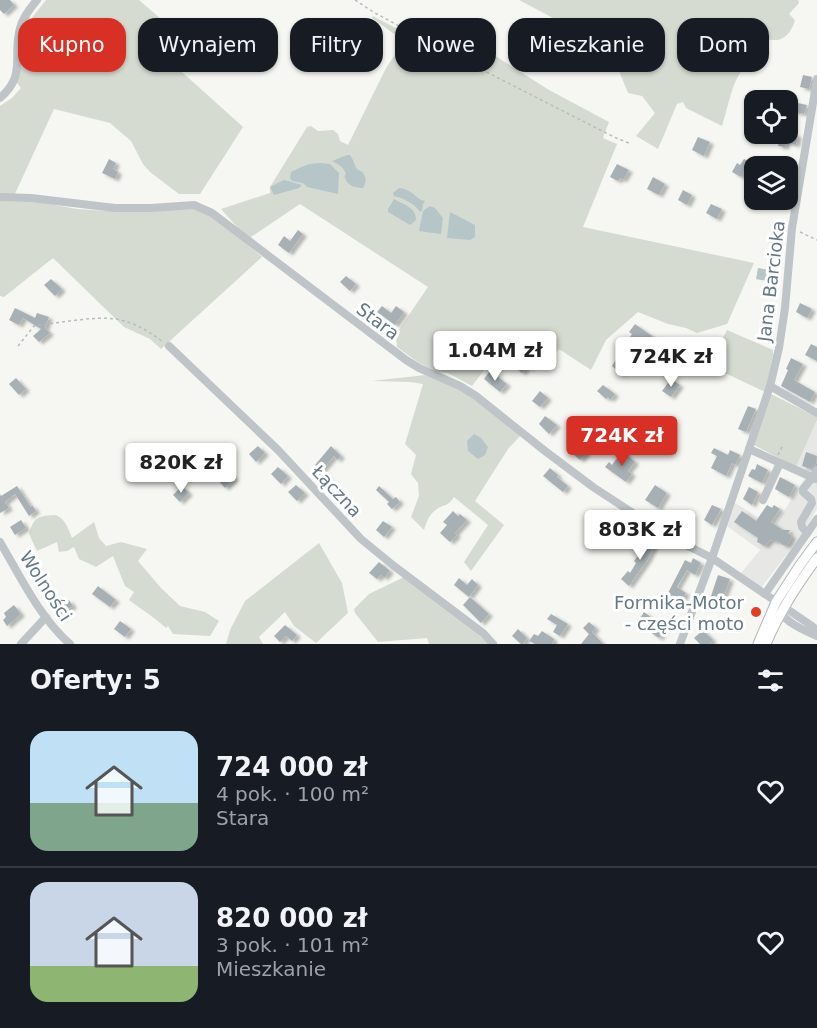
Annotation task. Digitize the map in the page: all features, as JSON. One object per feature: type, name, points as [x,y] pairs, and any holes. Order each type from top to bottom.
[{"type":"main road","points":[[766,644],[800,566],[817,542]]},
{"type":"main road","points":[[758,644],[817,558]]},
{"type":"street","points":[[0,98],[15,80],[21,24],[30,8],[38,0]]},
{"type":"street","name":"Jana Barcioka","points":[[680,644],[712,558],[770,386],[779,348],[792,228],[817,79]]},
{"type":"street","name":"Stara","points":[[0,197],[31,198],[115,208],[194,205],[215,215],[406,360],[476,396],[593,487],[669,536],[712,558],[765,594],[781,608]]},
{"type":"street","name":"Łączna","points":[[169,346],[279,450],[361,539],[483,633],[493,644]]},
{"type":"street","points":[[770,386],[817,412]]},
{"type":"street","points":[[749,448],[778,462],[816,475],[803,489],[812,503],[801,522],[807,533]]},
{"type":"street","points":[[763,500],[778,462]]},
{"type":"street","points":[[765,594],[817,519]]},
{"type":"street","name":"Wolności","points":[[0,542],[46,617],[57,633],[70,644]]},
{"type":"street","points":[[791,595],[796,615]]},
{"type":"street","points":[[781,608],[796,615],[817,630]]},
{"type":"street","points":[[781,608],[791,622],[817,636]]},
{"type":"street","points":[[21,644],[46,617]]},
{"type":"street","points":[[770,634],[782,624],[791,622]]},
{"type":"path","points":[[355,0],[453,55],[631,144]]},
{"type":"path","points":[[792,228],[817,240]]},
{"type":"path","points":[[18,346],[34,326],[116,319],[150,332],[169,346]]},
{"type":"path","points":[[778,462],[783,445]]},
{"type":"shaded area","points":[[46,0],[139,0],[160,18],[138,18],[138,72],[182,72],[243,127],[200,194],[179,194],[150,172],[131,141],[110,123],[54,109],[14,196],[0,195],[0,106],[21,88],[17,83],[18,70],[126,72],[126,18],[32,18]]},
{"type":"shaded area","points":[[519,0],[798,0],[799,3],[789,14],[795,20],[789,33],[777,40],[769,40],[769,18],[677,18],[677,72],[740,72],[732,90],[722,126],[686,108],[683,102],[677,104],[658,149],[636,136],[655,113],[642,96],[628,93],[619,72],[665,72],[665,18],[553,18]]},
{"type":"shaded area","points":[[383,21],[395,28],[395,35],[383,26]]},
{"type":"shaded area","points":[[395,54],[395,72],[496,72],[496,56],[508,64],[508,72],[521,72],[609,122],[603,138],[617,144],[583,227],[754,263],[727,324],[697,333],[638,312],[606,340],[591,370],[559,349],[545,366],[509,337],[472,386],[448,373],[438,372],[419,363],[397,347],[396,334],[428,287],[300,204],[248,239],[221,209],[270,193],[270,187],[307,127],[311,126],[318,131],[333,130],[338,134],[340,141],[348,145]]},
{"type":"shaded area","points":[[350,155],[358,170],[364,175],[366,180],[363,188],[349,184],[343,169],[332,161]]},
{"type":"shaded area","points":[[320,163],[330,164],[339,173],[338,194],[307,187],[290,178],[291,172],[295,170]]},
{"type":"shaded area","points":[[284,180],[302,185],[299,188],[274,195],[270,187]]},
{"type":"shaded area","points":[[399,188],[425,201],[422,211],[420,212],[408,201],[394,196],[393,193]]},
{"type":"shaded area","points":[[394,199],[414,212],[416,220],[410,225],[388,212]]},
{"type":"shaded area","points":[[0,200],[33,201],[77,209],[108,211],[193,209],[217,217],[262,257],[161,349],[150,339],[124,327],[53,258],[4,297],[0,296]]},
{"type":"shaded area","points":[[430,206],[435,208],[443,218],[441,234],[419,231],[423,211]]},
{"type":"shaded area","points":[[450,212],[475,225],[475,237],[470,240],[447,238]]},
{"type":"shaded area","points":[[758,268],[780,272],[778,283],[756,279]]},
{"type":"shaded area","points":[[727,330],[773,350],[765,392],[708,365]]},
{"type":"shaded area","points":[[425,375],[458,388],[522,434],[508,449],[475,501],[504,525],[471,571],[464,562],[488,525],[454,497],[432,513],[424,530],[411,517],[419,496],[418,483],[411,474],[416,455],[405,444],[423,384],[372,381]]},
{"type":"shaded area","points":[[771,394],[817,417],[796,467],[754,445]]},
{"type":"shaded area","points":[[817,420],[817,509],[801,536],[760,589],[741,573],[760,550],[727,526],[735,503],[774,527],[808,473],[796,467]]},
{"type":"shaded area","points":[[474,434],[481,438],[488,447],[485,455],[478,459],[468,451],[467,441]]},
{"type":"shaded area","points":[[56,515],[64,522],[72,538],[94,522],[99,538],[106,546],[121,542],[147,549],[138,561],[161,588],[180,606],[205,612],[219,621],[210,636],[173,634],[168,626],[166,628],[129,600],[134,592],[125,586],[113,556],[96,567],[79,559],[74,547],[59,552],[57,542],[37,551],[29,534],[35,520]]},
{"type":"shaded area","points":[[319,543],[342,583],[348,613],[316,643],[294,626],[285,612],[259,637],[263,644],[226,644],[230,630],[245,601]]},
{"type":"shaded area","points":[[404,577],[476,632],[488,644],[429,644],[427,638],[378,642],[354,609],[369,594]]},
{"type":"building","points":[[0,0],[10,0],[14,5],[4,14],[0,10]]},
{"type":"building","points":[[803,75],[812,77],[809,89],[800,87]]},
{"type":"building","points":[[798,103],[807,105],[804,114],[798,112]]},
{"type":"building","points":[[698,137],[710,142],[704,156],[692,150]]},
{"type":"building","points":[[109,159],[116,163],[113,169],[118,172],[115,179],[102,173]]},
{"type":"building","points":[[744,159],[744,171],[741,177],[732,172],[737,163],[740,165]]},
{"type":"building","points":[[617,164],[629,170],[623,180],[620,178],[618,181],[610,177]]},
{"type":"building","points":[[653,177],[665,184],[659,195],[647,189]]},
{"type":"building","points":[[683,190],[692,195],[687,205],[678,200]]},
{"type":"building","points":[[711,204],[722,209],[717,219],[706,213]]},
{"type":"building","points":[[298,230],[303,234],[289,253],[278,245],[284,236],[290,241]]},
{"type":"building","points":[[346,276],[356,284],[350,291],[340,282]]},
{"type":"building","points":[[51,279],[62,289],[55,296],[44,285]]},
{"type":"building","points":[[800,303],[812,309],[807,318],[796,312]]},
{"type":"building","points":[[382,306],[391,313],[396,306],[404,312],[395,325],[377,312]]},
{"type":"building","points":[[15,308],[35,318],[37,313],[49,317],[45,328],[50,333],[39,342],[33,336],[41,329],[23,318],[19,325],[9,320]]},
{"type":"building","points":[[635,324],[652,336],[640,353],[626,343],[632,334],[629,332]]},
{"type":"building","points":[[811,344],[817,347],[817,361],[805,355]]},
{"type":"building","points":[[517,350],[535,363],[530,368],[528,365],[522,373],[509,362]]},
{"type":"building","points":[[695,351],[703,354],[695,371],[688,367]]},
{"type":"building","points":[[621,352],[636,361],[631,368],[628,366],[624,373],[620,373],[612,366]]},
{"type":"building","points":[[791,358],[803,364],[794,380],[815,392],[810,402],[781,386]]},
{"type":"building","points":[[490,371],[507,384],[500,392],[484,379]]},
{"type":"building","points":[[16,378],[26,389],[19,395],[9,384]]},
{"type":"building","points":[[671,379],[680,385],[671,397],[662,391]]},
{"type":"building","points":[[603,385],[615,394],[610,400],[597,391]]},
{"type":"building","points":[[540,391],[548,398],[540,407],[532,401]]},
{"type":"building","points":[[748,406],[756,409],[746,432],[738,429]]},
{"type":"building","points":[[545,416],[557,425],[549,434],[539,424]]},
{"type":"building","points":[[570,438],[587,453],[580,460],[573,454],[574,449],[566,442]]},
{"type":"building","points":[[258,446],[265,453],[256,462],[249,454]]},
{"type":"building","points":[[331,446],[341,456],[337,460],[334,456],[322,470],[315,465]]},
{"type":"building","points":[[714,448],[728,455],[730,450],[740,455],[735,465],[732,463],[726,476],[711,468],[717,456],[711,453]]},
{"type":"building","points":[[622,451],[635,462],[628,471],[632,474],[626,482],[605,467],[609,462],[612,465]]},
{"type":"building","points":[[806,452],[817,456],[816,464],[811,469],[802,466]]},
{"type":"building","points":[[757,464],[768,470],[762,483],[748,476],[752,469],[755,470]]},
{"type":"building","points":[[278,467],[288,476],[281,484],[271,474]]},
{"type":"building","points":[[319,468],[329,476],[321,485],[312,476]]},
{"type":"building","points":[[550,468],[568,486],[563,492],[543,476]]},
{"type":"building","points":[[227,470],[235,478],[225,488],[217,479]]},
{"type":"building","points":[[780,477],[795,485],[789,497],[775,489]]},
{"type":"building","points":[[296,485],[305,493],[297,501],[288,492]]},
{"type":"building","points":[[655,485],[667,493],[658,508],[645,500]]},
{"type":"building","points":[[17,486],[36,511],[29,516],[15,494],[5,502],[9,508],[0,513],[0,494],[1,496]]},
{"type":"building","points":[[182,486],[189,493],[180,502],[173,495]]},
{"type":"building","points":[[379,486],[393,499],[396,497],[400,502],[392,509],[387,504],[389,502],[376,490]]},
{"type":"building","points":[[749,487],[758,492],[752,505],[743,499]]},
{"type":"building","points":[[712,505],[721,509],[712,525],[704,520]]},
{"type":"building","points":[[767,505],[772,508],[774,505],[780,509],[771,522],[783,530],[790,530],[788,533],[792,536],[786,546],[770,540],[765,546],[757,542],[758,538],[734,522],[742,511],[756,521]]},
{"type":"building","points":[[453,511],[467,520],[450,542],[440,533],[447,525],[443,522]]},
{"type":"building","points":[[618,513],[624,519],[622,521],[634,529],[630,536],[612,521]]},
{"type":"building","points":[[21,520],[26,528],[15,535],[10,527]]},
{"type":"building","points":[[383,521],[392,527],[384,537],[376,530]]},
{"type":"building","points":[[646,537],[656,542],[648,559],[629,586],[621,579],[628,571],[630,573],[636,563],[634,561],[645,547],[642,545]]},
{"type":"building","points":[[693,558],[701,563],[695,575],[687,570],[677,587],[686,593],[680,603],[672,598],[672,595],[671,598],[667,595],[685,560],[691,563]]},
{"type":"building","points":[[379,562],[390,571],[384,578],[381,575],[377,579],[369,573]]},
{"type":"building","points":[[718,575],[730,579],[721,603],[710,599]]},
{"type":"building","points":[[459,578],[467,585],[472,579],[478,585],[469,597],[454,585]]},
{"type":"building","points":[[98,586],[116,600],[110,607],[92,594]]},
{"type":"building","points":[[470,597],[489,614],[481,623],[463,605]]},
{"type":"building","points":[[60,600],[62,604],[69,600],[73,606],[57,617],[50,606]]},
{"type":"building","points":[[14,605],[21,614],[7,626],[3,620],[6,617],[4,613]]},
{"type":"building","points":[[644,612],[666,628],[659,638],[650,632],[652,628],[639,620]]},
{"type":"building","points":[[551,614],[568,624],[560,636],[553,632],[557,625],[547,619]]},
{"type":"building","points":[[120,621],[131,629],[125,637],[114,629]]},
{"type":"building","points":[[589,622],[596,628],[592,632],[603,644],[581,644],[589,634],[583,628]]},
{"type":"building","points":[[285,625],[297,635],[292,641],[286,636],[280,642],[274,636]]},
{"type":"building","points":[[518,629],[527,638],[523,644],[512,636]]},
{"type":"building","points":[[703,630],[713,640],[709,644],[700,644],[694,638]]},
{"type":"building","points":[[542,631],[554,639],[552,644],[535,644],[529,641],[534,634],[538,636]]},
{"type":"place","name":"Formika-Motor - części moto","points":[[756,612]]}]
